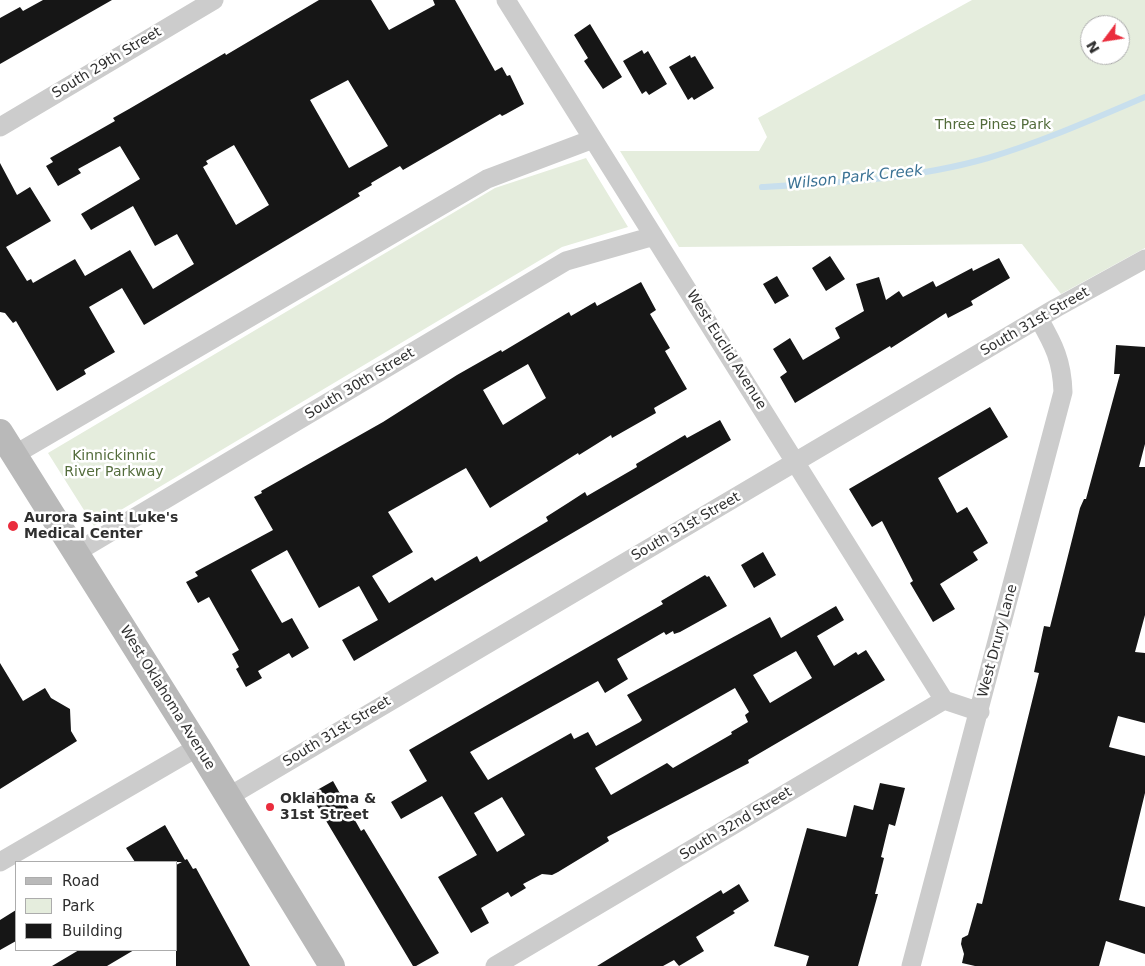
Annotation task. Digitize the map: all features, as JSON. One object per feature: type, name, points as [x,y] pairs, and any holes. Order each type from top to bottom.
[{"type":"main road","name":"West Oklahoma Avenue","points":[[0,432],[198,747],[332,966]]},
{"type":"street","name":"South 29th Street","points":[[0,127],[214,0]]},
{"type":"street","name":"West Euclid Avenue","points":[[506,0],[944,700]]},
{"type":"street","points":[[14,455],[487,179],[593,139]]},
{"type":"street","name":"South 30th Street","points":[[75,553],[566,261],[654,236]]},
{"type":"street","name":"South 31st Street","points":[[228,797],[1039,319],[1145,259]]},
{"type":"street","name":"West Drury Lane","points":[[911,966],[980,712],[1063,392],[1062,369],[1056,349],[1039,319]]},
{"type":"street","points":[[944,700],[980,712]]},
{"type":"street","name":"South 32nd Street","points":[[495,966],[944,700]]},
{"type":"street","points":[[0,862],[198,747]]},
{"type":"green space","name":"Three Pines Park","points":[[972,0],[1145,0],[1145,248],[1061,294],[1022,244],[679,247],[620,151],[759,151],[767,137],[758,118]]},
{"type":"green space","name":"Kinnickinnic River Parkway","points":[[586,158],[628,227],[562,247],[94,526],[48,453],[495,188]]},
{"type":"building","points":[[43,0],[112,0],[0,64],[0,18],[20,7],[23,11]]},
{"type":"building","points":[[319,0],[371,0],[389,30],[435,5],[433,0],[455,0],[495,71],[502,67],[507,76],[510,75],[524,104],[502,116],[500,114],[403,170],[400,166],[371,183],[372,185],[358,193],[360,196],[144,325],[122,288],[89,307],[115,352],[84,370],[86,374],[57,391],[16,321],[13,323],[5,313],[0,312],[0,163],[17,195],[30,187],[51,221],[6,247],[27,281],[31,279],[33,283],[75,259],[85,276],[130,250],[153,289],[194,264],[177,234],[155,246],[133,206],[91,230],[81,214],[140,179],[120,146],[78,169],[81,173],[58,186],[46,166],[53,162],[50,158],[115,121],[113,118],[225,53],[226,55]],"holes":[[[348,80],[388,146],[349,168],[310,100]],[[234,145],[269,205],[236,225],[203,167],[208,164],[206,161]]]},
{"type":"building","points":[[590,24],[622,77],[603,89],[584,61],[588,58],[574,35]]},
{"type":"building","points":[[642,50],[644,54],[648,51],[667,84],[649,95],[646,91],[642,94],[623,61]]},
{"type":"building","points":[[690,55],[691,58],[695,56],[714,88],[694,100],[692,97],[688,100],[669,67]]},
{"type":"building","points":[[830,256],[845,279],[826,291],[812,268]]},
{"type":"building","points":[[999,258],[1010,278],[971,301],[973,305],[948,318],[946,313],[891,348],[890,346],[795,403],[780,377],[787,372],[773,349],[790,338],[803,360],[840,338],[835,328],[864,311],[856,284],[879,277],[886,300],[899,291],[903,297],[933,281],[936,287],[972,268],[973,271]]},
{"type":"building","points":[[777,276],[789,296],[775,304],[763,284]]},
{"type":"building","points":[[641,282],[656,310],[650,314],[670,348],[665,351],[687,389],[654,408],[656,413],[612,438],[611,435],[579,455],[578,453],[490,508],[466,468],[388,512],[413,552],[372,576],[389,603],[432,577],[435,581],[477,556],[480,562],[548,521],[546,517],[585,492],[587,496],[637,467],[636,464],[685,435],[687,438],[720,420],[731,440],[354,661],[342,640],[378,620],[359,586],[319,608],[287,550],[251,570],[282,623],[292,618],[309,648],[292,658],[289,653],[258,671],[262,678],[246,687],[236,669],[239,667],[232,654],[239,650],[209,597],[198,603],[186,582],[198,576],[195,572],[273,530],[254,497],[262,493],[261,491],[383,422],[457,375],[501,350],[502,352],[569,312],[571,316],[595,302],[597,306]],"holes":[[[528,364],[546,398],[503,425],[483,390]]]},
{"type":"building","points":[[1116,345],[1145,347],[1145,444],[1139,467],[1145,467],[1145,615],[1135,652],[1145,653],[1145,723],[1118,716],[1109,747],[1145,756],[1145,793],[1119,900],[1145,907],[1145,954],[1106,941],[1099,966],[975,966],[962,963],[964,954],[961,944],[962,938],[968,935],[977,903],[982,904],[1039,673],[1034,672],[1044,626],[1050,627],[1080,508],[1084,499],[1086,499],[1120,374],[1114,374]]},
{"type":"building","points":[[990,407],[1008,437],[938,478],[957,513],[967,507],[988,543],[973,552],[978,560],[940,584],[955,609],[933,622],[910,583],[913,581],[882,521],[872,527],[849,489]]},
{"type":"building","points":[[763,552],[776,575],[754,588],[741,565]]},
{"type":"building","points":[[705,575],[709,576],[727,606],[680,632],[674,634],[673,631],[666,635],[664,632],[617,659],[628,679],[605,693],[598,681],[470,752],[488,780],[571,733],[574,739],[588,732],[596,746],[640,722],[642,720],[627,695],[770,617],[781,638],[836,606],[844,620],[817,636],[834,666],[856,652],[858,655],[866,650],[885,680],[748,760],[749,763],[607,837],[609,841],[558,872],[552,875],[542,874],[523,884],[526,888],[511,897],[508,892],[481,908],[489,923],[471,933],[438,877],[477,855],[442,796],[401,819],[391,802],[427,781],[409,750],[663,604],[661,601]],"holes":[[[796,651],[812,678],[770,703],[753,675]],[[735,688],[749,712],[745,715],[748,722],[731,732],[732,734],[673,768],[667,763],[611,795],[595,768]],[[502,797],[525,835],[497,852],[474,813]]]},
{"type":"building","points":[[0,663],[23,701],[45,688],[51,698],[70,709],[71,731],[77,741],[0,789]]},
{"type":"building","points":[[333,781],[361,831],[364,829],[439,953],[416,966],[413,966],[310,794]]},
{"type":"building","points":[[880,783],[905,788],[895,826],[889,824],[881,857],[884,858],[875,894],[878,894],[858,966],[806,966],[809,956],[774,946],[807,828],[846,837],[854,805],[873,810]]},
{"type":"building","points":[[165,825],[185,860],[187,859],[193,869],[196,868],[250,966],[176,966],[176,951],[178,951],[178,864],[182,862],[134,861],[126,848]]},
{"type":"building","points":[[739,884],[749,901],[733,911],[735,913],[696,937],[704,951],[679,966],[674,960],[663,966],[597,966],[721,890],[723,894]]},
{"type":"building","points":[[15,911],[15,942],[0,950],[0,920]]},
{"type":"building","points":[[77,951],[132,951],[107,966],[52,966]]},
{"type":"waterway","name":"Wilson Park Creek","points":[[762,187],[876,179],[960,165],[1028,145],[1145,97]]},
{"type":"place","name":"Aurora Saint Luke's Medical Center","points":[[13,526]]},
{"type":"place","name":"Oklahoma & 31st Street","points":[[270,807]]}]
